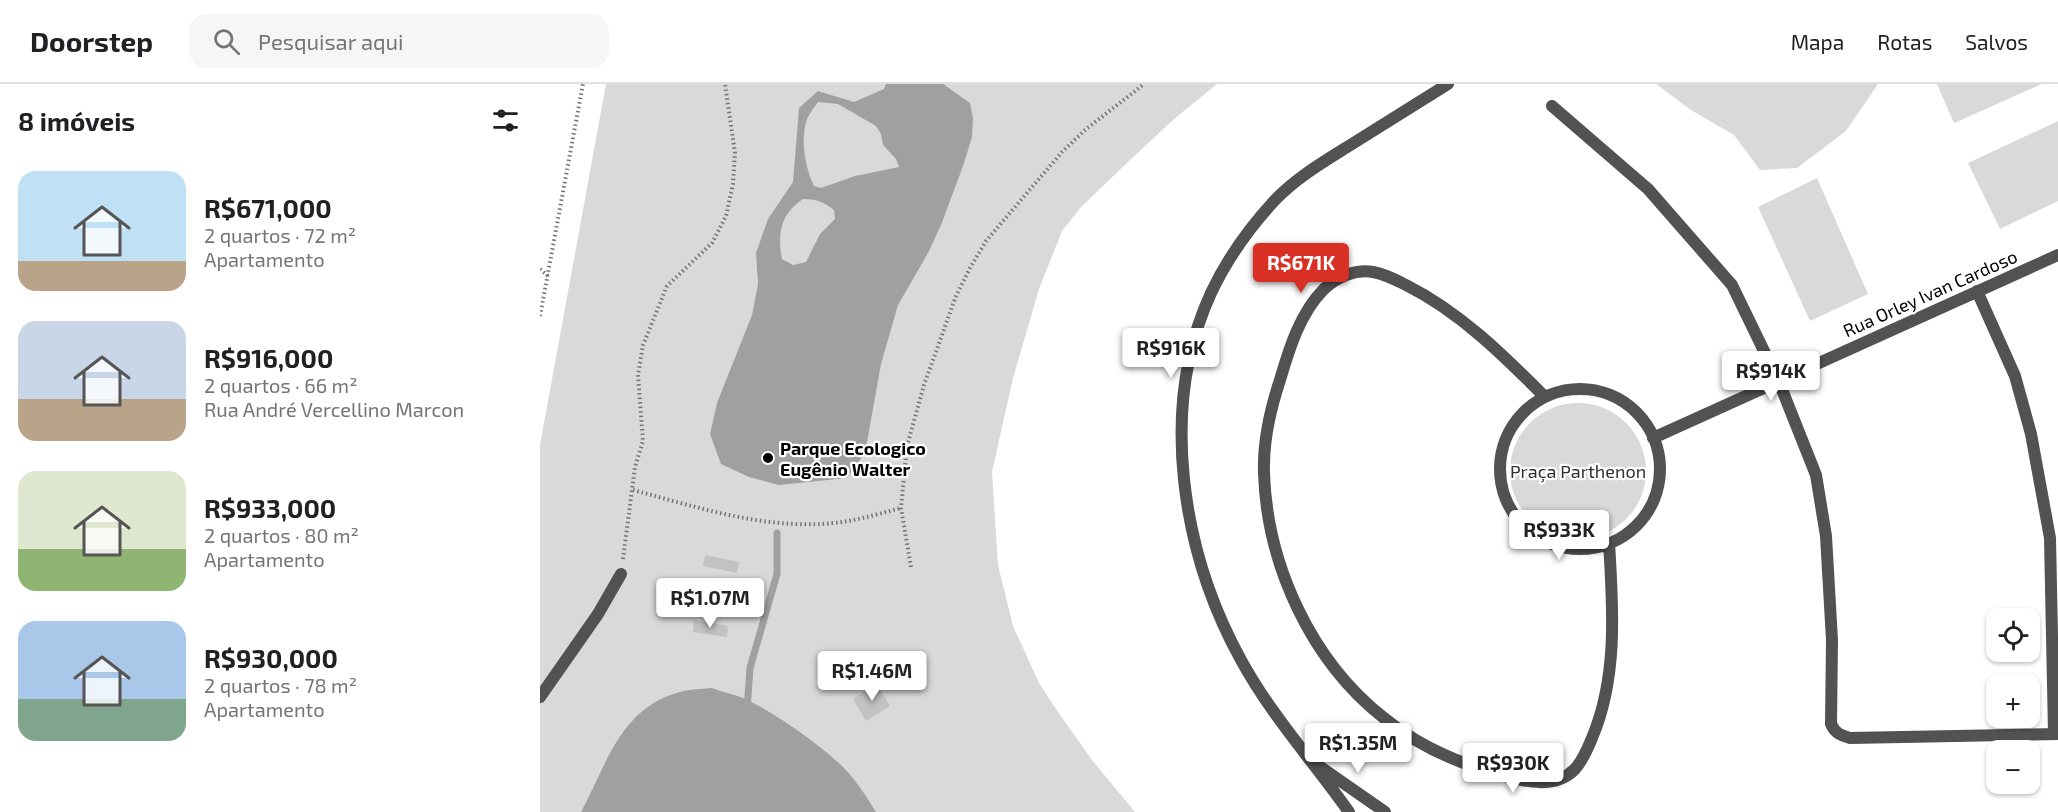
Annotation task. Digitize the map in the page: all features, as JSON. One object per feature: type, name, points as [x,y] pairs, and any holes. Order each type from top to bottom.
[{"type":"street","points":[[1348,812],[1313,762],[1269,707],[1241,660],[1217,611],[1202,566],[1189,510],[1183,447],[1184,392],[1196,337],[1211,294],[1233,254],[1262,216],[1308,171],[1448,84]]},
{"type":"street","points":[[1552,106],[1648,189],[1732,285],[1779,382],[1816,475],[1827,547],[1832,640],[1831,724],[1837,734],[1850,738],[2056,734],[2050,538],[2031,434],[2015,376],[1977,291]]},
{"type":"street","name":"Rua Orley Ivan Cardoso","points":[[1653,438],[2058,255]]},
{"type":"street","points":[[1545,397],[1488,341],[1428,296],[1371,272],[1345,274],[1324,289],[1310,306],[1287,356],[1270,414],[1265,446],[1264,473],[1267,507],[1272,534],[1288,589],[1323,651],[1341,676],[1385,720],[1444,755],[1488,772],[1544,783],[1563,778],[1575,769],[1586,752],[1602,713],[1609,668],[1612,618],[1609,543]]},
{"type":"street","points":[[1580,389],[1598,391],[1615,397],[1644,421],[1653,438],[1659,455],[1660,474],[1649,510],[1624,536],[1609,543],[1593,548],[1576,549],[1559,546],[1528,530],[1516,517],[1507,502],[1500,467],[1505,442],[1518,418],[1530,406],[1545,397],[1562,391],[1580,389]]},
{"type":"street","points":[[540,697],[598,614],[621,574]]},
{"type":"street","points":[[1313,762],[1385,812]]},
{"type":"path","points":[[540,316],[584,84]]},
{"type":"path","points":[[621,574],[635,467],[643,441],[639,375],[642,345],[667,286],[712,243],[726,216],[733,184],[735,153],[725,84]]},
{"type":"path","points":[[910,567],[901,508],[908,446],[924,385],[956,296],[969,268],[986,240],[1062,152],[1085,130],[1144,84]]},
{"type":"path","points":[[540,269],[548,277]]},
{"type":"path","points":[[633,490],[751,519],[782,523],[841,522],[901,508]]},
{"type":"green space","name":"Parque Ecologico Eugênio Walter","points":[[606,84],[1217,84],[1174,119],[1128,162],[1081,207],[1062,231],[1039,289],[1013,378],[992,472],[998,565],[1013,626],[1039,683],[1056,709],[1092,760],[1135,812],[540,812],[540,445]]},
{"type":"green space","points":[[1656,84],[1878,84],[1846,131],[1797,168],[1760,170],[1734,135],[1691,110]]},
{"type":"green space","points":[[1937,84],[2042,84],[1954,123]]},
{"type":"green space","points":[[2058,121],[2058,201],[2000,229],[1968,163]]},
{"type":"green space","points":[[1817,178],[1868,294],[1810,321],[1758,207]]},
{"type":"green space","name":"Praça Parthenon","points":[[1578,403],[1604,409],[1626,423],[1640,445],[1646,471],[1640,497],[1626,519],[1604,533],[1578,539],[1552,533],[1530,519],[1516,497],[1510,471],[1516,445],[1530,423],[1552,409]]},
{"type":"shaded area","points":[[886,84],[943,84],[970,103],[973,118],[972,137],[941,225],[928,253],[898,305],[881,364],[865,453],[847,478],[779,485],[749,477],[721,464],[710,434],[717,403],[752,315],[758,284],[756,253],[768,219],[793,182],[799,108],[818,91],[854,102],[884,89]],"holes":[[[818,102],[838,104],[876,126],[881,134],[883,145],[896,159],[899,167],[855,176],[821,188],[814,186],[806,162],[804,135],[807,119]],[[803,199],[816,200],[827,205],[834,210],[835,219],[820,234],[806,262],[793,265],[782,259],[780,241],[782,225],[790,211]]]},
{"type":"shaded area","points":[[712,688],[755,704],[809,738],[848,772],[876,812],[581,812],[608,757],[629,724],[660,700],[680,692]]},
{"type":"building","points":[[705,555],[739,562],[737,573],[703,566]]},
{"type":"building","points":[[698,587],[732,594],[730,605],[696,598]]},
{"type":"building","points":[[694,620],[728,626],[727,637],[693,632]]},
{"type":"building","points":[[877,684],[890,706],[866,721],[853,699]]},
{"type":"waterway","points":[[747,710],[750,668],[777,574],[777,533]]},
{"type":"place","name":"Parque Ecologico Eugênio Walter","points":[[768,458]]}]
